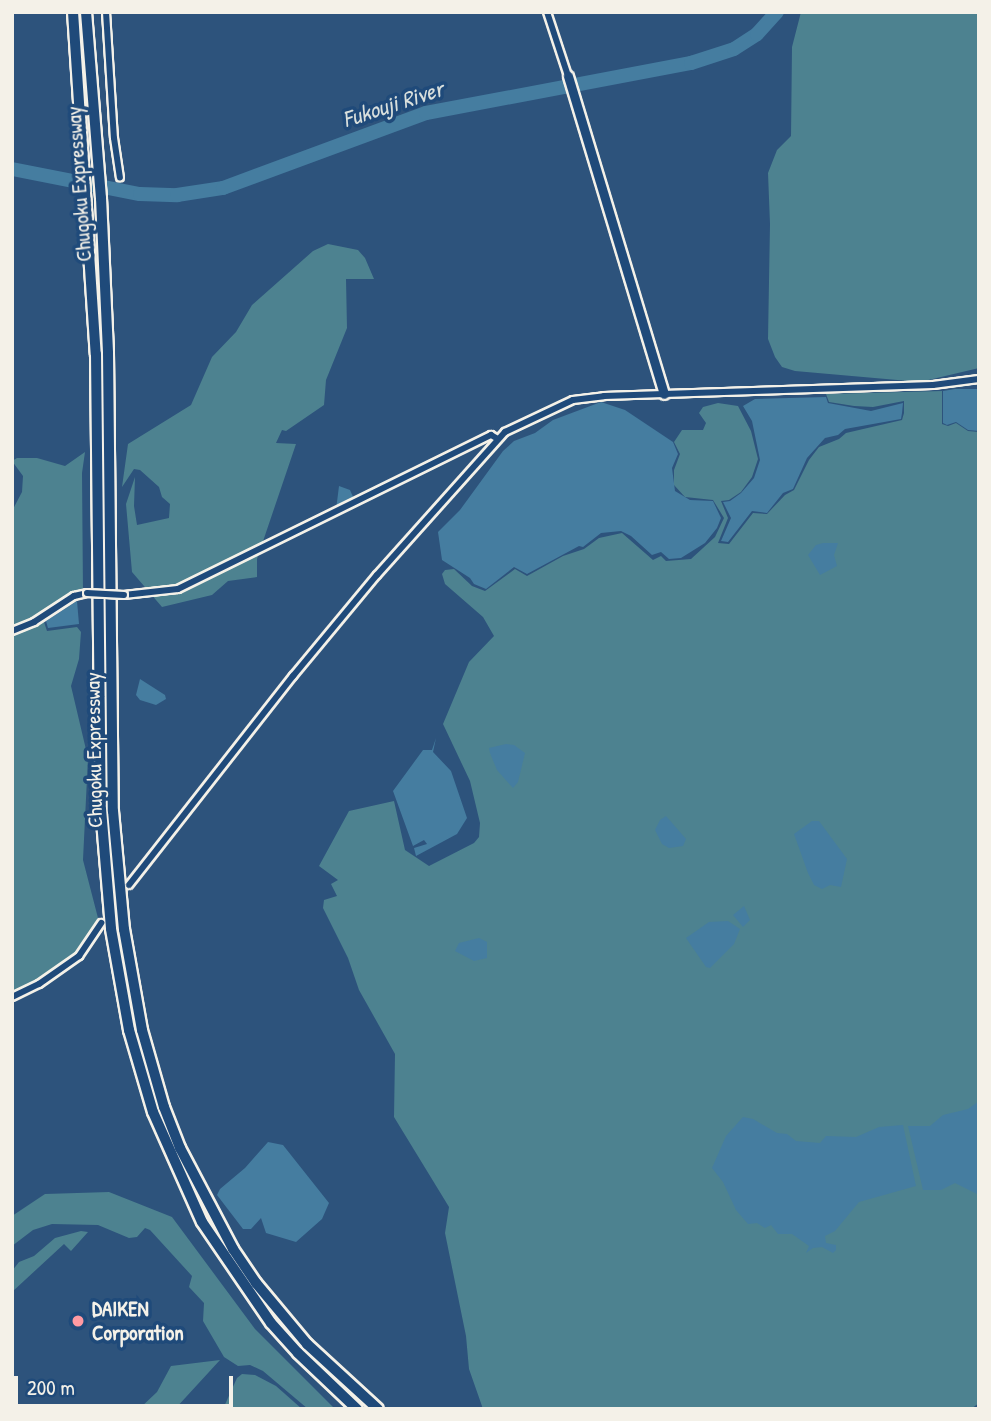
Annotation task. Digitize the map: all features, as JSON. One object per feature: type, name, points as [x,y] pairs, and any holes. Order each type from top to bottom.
[{"type":"highway","name":"Chugoku Expressway","points":[[73,12],[86,163],[97,403],[101,809],[111,929],[129,1030],[157,1125],[202,1222],[271,1323],[298,1353],[357,1409]]},
{"type":"highway","name":"Chugoku Expressway","points":[[86,12],[101,198],[109,394],[113,811],[124,929],[142,1030],[164,1107],[180,1148],[233,1249],[307,1344],[378,1409]]},
{"type":"street","points":[[106,12],[114,138],[120,178]]},
{"type":"street","points":[[547,12],[664,394]]},
{"type":"street","points":[[130,886],[293,676],[498,439],[530,419],[573,400],[664,394],[933,385],[979,379]]},
{"type":"street","points":[[12,631],[34,622],[74,596],[87,593],[124,595],[178,589],[491,435],[498,439]]},
{"type":"street","points":[[12,997],[39,984],[79,956],[101,923]]},
{"type":"green space","points":[[801,12],[979,12],[979,368],[920,382],[795,371],[782,367],[775,357],[768,339],[768,173],[777,150],[791,136],[792,47]]},
{"type":"green space","points":[[328,244],[358,250],[365,258],[374,279],[346,279],[347,328],[326,380],[324,405],[286,431],[282,430],[276,443],[296,444],[257,559],[257,577],[228,581],[212,595],[162,607],[132,572],[126,504],[135,477],[134,506],[137,525],[169,518],[170,504],[162,497],[159,487],[140,470],[134,469],[122,487],[128,444],[191,405],[212,357],[236,332],[252,305],[313,251]]},
{"type":"green space","points":[[942,391],[942,424],[948,426],[956,423],[968,431],[979,432],[979,1403],[971,1409],[483,1409],[469,1369],[466,1336],[445,1233],[449,1207],[394,1117],[395,1054],[359,990],[348,958],[323,908],[324,900],[337,896],[331,884],[338,880],[319,866],[349,811],[394,801],[405,850],[429,866],[474,843],[479,837],[480,823],[470,781],[443,724],[469,662],[494,636],[483,617],[445,584],[442,574],[445,570],[454,569],[472,586],[485,591],[515,569],[527,576],[563,556],[584,549],[599,538],[622,533],[653,560],[661,556],[666,561],[691,559],[715,537],[724,518],[713,500],[685,497],[674,485],[674,470],[680,454],[674,442],[682,430],[703,430],[706,423],[699,413],[703,407],[718,403],[738,406],[751,431],[758,459],[752,477],[741,492],[729,500],[721,501],[728,518],[718,543],[729,544],[753,513],[767,514],[785,495],[794,490],[809,460],[819,447],[839,439],[846,433],[902,420],[904,401],[873,407],[854,406],[829,402],[826,394]]},
{"type":"green space","points":[[85,452],[82,473],[83,591],[53,605],[44,622],[47,631],[77,627],[81,632],[79,659],[71,686],[88,758],[83,860],[98,918],[82,948],[35,982],[12,993],[12,511],[22,492],[23,476],[12,461],[17,458],[37,458],[65,466]]},
{"type":"green space","points":[[109,1192],[172,1217],[255,1329],[335,1409],[308,1409],[263,1371],[250,1365],[238,1366],[224,1357],[203,1321],[204,1303],[189,1287],[192,1276],[150,1230],[145,1228],[137,1237],[129,1238],[98,1225],[52,1224],[33,1230],[12,1246],[12,1216],[45,1194]]},
{"type":"green space","points":[[81,1231],[88,1232],[71,1251],[64,1244],[12,1292],[12,1271],[19,1262],[34,1256],[55,1238]]},
{"type":"green space","points":[[220,1360],[175,1409],[139,1409],[157,1392],[171,1366]]},
{"type":"green space","points":[[242,1374],[255,1375],[276,1386],[302,1409],[223,1409],[237,1378]]},
{"type":"water","points":[[979,389],[979,431],[968,430],[956,422],[947,425],[943,423],[943,391]]},
{"type":"water","points":[[826,397],[828,403],[871,411],[903,403],[901,419],[845,429],[838,435],[825,438],[807,458],[793,489],[783,493],[767,513],[752,511],[728,542],[721,541],[731,518],[723,502],[730,501],[741,493],[754,478],[760,460],[752,421],[743,406],[755,399]]},
{"type":"water","points":[[601,402],[625,410],[673,442],[678,454],[672,468],[675,491],[690,500],[713,501],[721,518],[705,543],[681,558],[669,559],[661,552],[652,555],[631,536],[621,531],[601,533],[583,547],[579,546],[527,574],[514,567],[486,589],[474,584],[470,578],[442,560],[438,532],[460,510],[503,451],[514,441],[535,433],[553,420]]},
{"type":"water","points":[[339,486],[350,490],[354,499],[336,510]]},
{"type":"water","points":[[838,543],[834,555],[837,566],[820,575],[808,555],[816,545]]},
{"type":"water","points":[[77,601],[79,624],[48,628],[46,621]]},
{"type":"water","points":[[140,679],[165,695],[166,699],[156,705],[140,700],[136,695]]},
{"type":"water","points":[[436,738],[433,752],[451,771],[467,818],[457,834],[416,856],[414,848],[427,844],[424,840],[413,846],[393,791],[423,750],[432,750]]},
{"type":"water","points":[[514,745],[525,753],[518,782],[513,788],[497,770],[489,748]]},
{"type":"water","points":[[666,816],[686,839],[683,846],[669,848],[662,844],[655,830],[660,820]]},
{"type":"water","points":[[812,821],[819,821],[847,859],[841,887],[830,885],[822,889],[814,885],[808,873],[794,834]]},
{"type":"water","points":[[744,906],[750,920],[743,927],[733,915]]},
{"type":"water","points":[[728,921],[740,929],[734,944],[710,968],[706,967],[686,938],[709,922]]},
{"type":"water","points":[[479,938],[487,942],[487,958],[474,961],[455,951],[459,943]]},
{"type":"water","points":[[979,1101],[979,1195],[955,1183],[941,1190],[923,1190],[908,1126],[930,1126],[943,1115],[968,1109]]},
{"type":"water","points":[[743,1117],[753,1119],[777,1133],[787,1134],[796,1141],[820,1143],[826,1136],[856,1137],[879,1127],[903,1125],[916,1186],[859,1202],[835,1231],[825,1236],[826,1243],[836,1245],[833,1253],[822,1247],[813,1248],[806,1253],[809,1246],[792,1234],[778,1234],[771,1225],[765,1228],[757,1223],[748,1224],[736,1210],[723,1182],[712,1168],[726,1136]]},
{"type":"water","points":[[268,1142],[283,1145],[329,1203],[322,1219],[296,1242],[266,1233],[261,1218],[251,1229],[243,1229],[217,1195]]},
{"type":"waterway","name":"Fukouji River","points":[[12,169],[140,194],[177,195],[223,188],[426,113],[691,63],[734,49],[757,34],[777,12]]},
{"type":"tunnel","points":[[101,923],[129,885]]},
{"type":"place","name":"DAIKEN Corporation","points":[[78,1321]]}]
